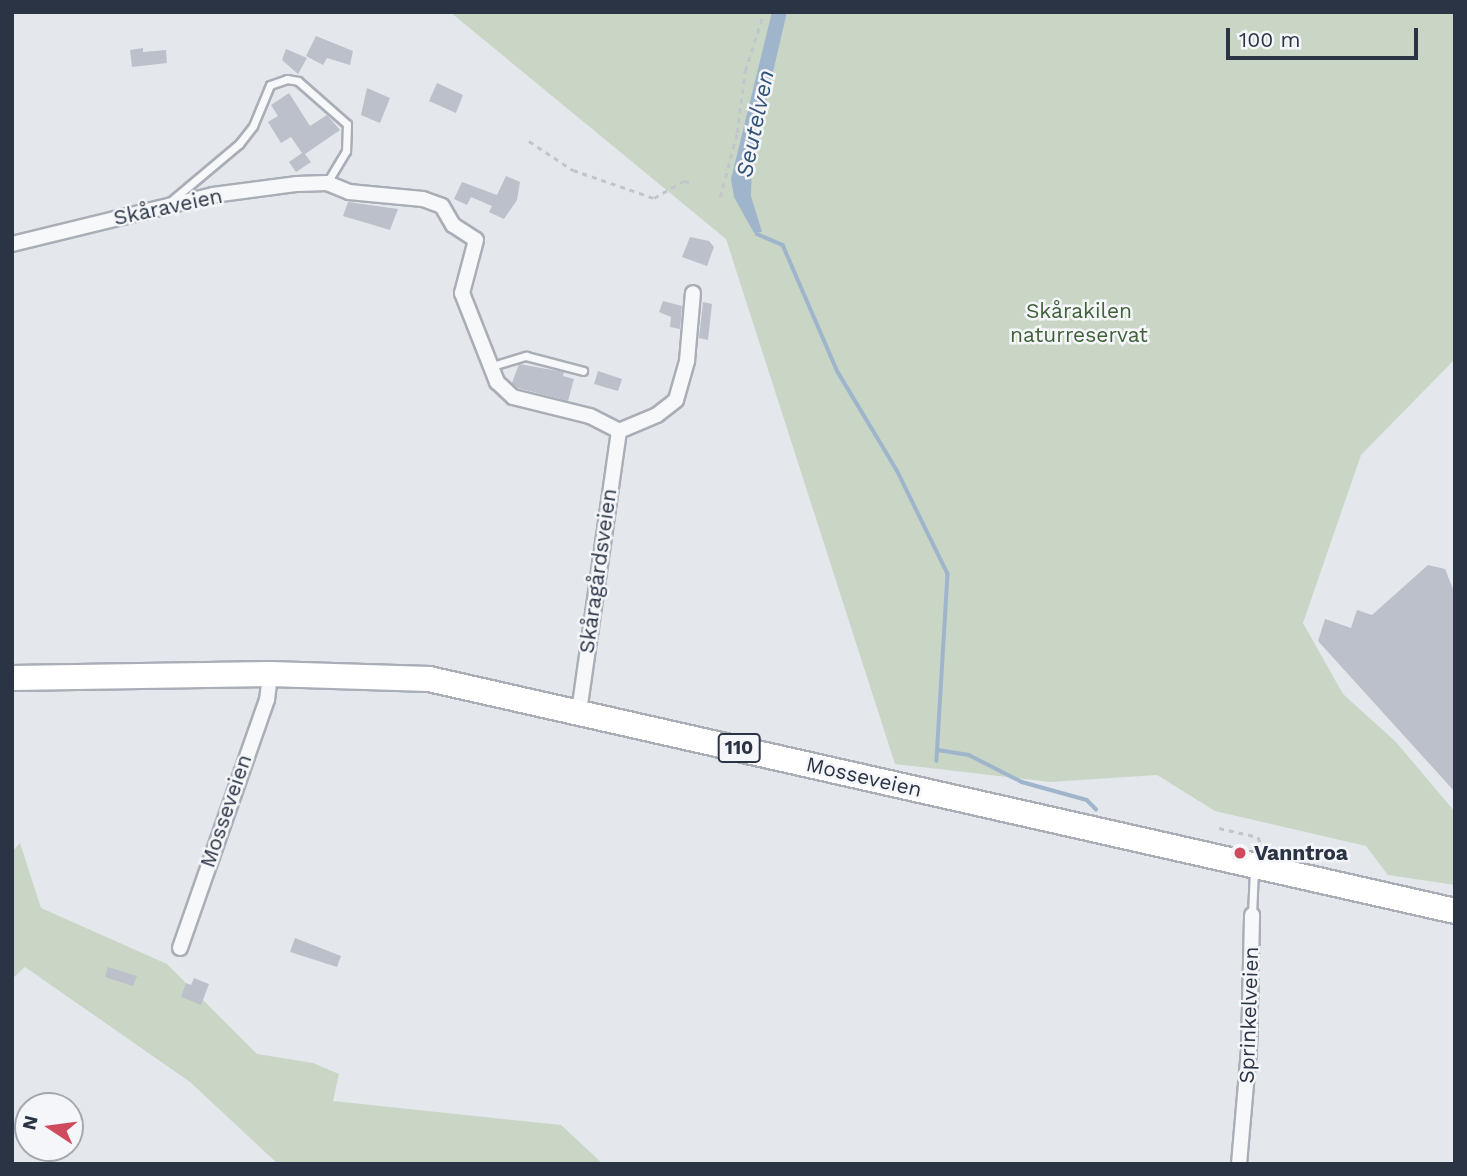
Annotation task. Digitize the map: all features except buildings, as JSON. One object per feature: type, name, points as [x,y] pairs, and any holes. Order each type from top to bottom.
[{"type":"highway","name":"Mosseveien","points":[[12,678],[270,674],[429,679],[1258,856],[1455,911]]},
{"type":"street","name":"Skåraveien","points":[[12,244],[214,195],[327,183]]},
{"type":"street","points":[[327,183],[349,192],[423,199],[442,206],[453,225],[476,240],[462,293],[488,367],[513,397],[597,418],[619,431],[657,415],[676,400],[687,361],[693,293]]},
{"type":"street","name":"Skåragårdsveien","points":[[579,711],[619,431]]},
{"type":"street","name":"Mosseveien","points":[[180,948],[267,700],[270,674]]},
{"type":"street","name":"Sprinkelveien","points":[[1239,1164],[1249,1050],[1252,915]]},
{"type":"lane","points":[[164,205],[247,134],[267,90],[274,81],[293,79],[344,118],[349,131],[346,151],[327,183]]},
{"type":"lane","points":[[488,367],[505,358],[526,356],[583,371]]},
{"type":"lane","name":"Sprinkelveien","points":[[1252,915],[1258,856]]},
{"type":"path","points":[[720,197],[737,133],[745,71],[764,12]]},
{"type":"path","points":[[528,141],[573,170],[654,198],[684,181],[693,183]]},
{"type":"path","points":[[1219,828],[1258,836],[1258,856]]},
{"type":"green space","name":"Skårakilen naturreservat","points":[[450,12],[1455,12],[1455,359],[1361,455],[1303,623],[1343,694],[1396,742],[1455,812],[1455,885],[1388,875],[1366,846],[1215,811],[1157,775],[1050,782],[895,764],[726,239]]},
{"type":"green space","points":[[20,843],[41,908],[167,964],[257,1054],[313,1063],[339,1074],[333,1101],[561,1125],[603,1164],[278,1164],[190,1082],[25,967],[12,979],[12,852]]},
{"type":"water","name":"Seutelven","points":[[772,12],[787,12],[752,162],[751,196],[762,232],[754,233],[734,197],[731,179]]},
{"type":"waterway","points":[[757,234],[783,245],[838,372],[897,470],[948,574],[937,761]]},
{"type":"waterway","points":[[938,750],[969,755],[1022,782],[1087,800],[1096,809]]},
{"type":"place","name":"Vanntroa","points":[[1240,853]]}]
